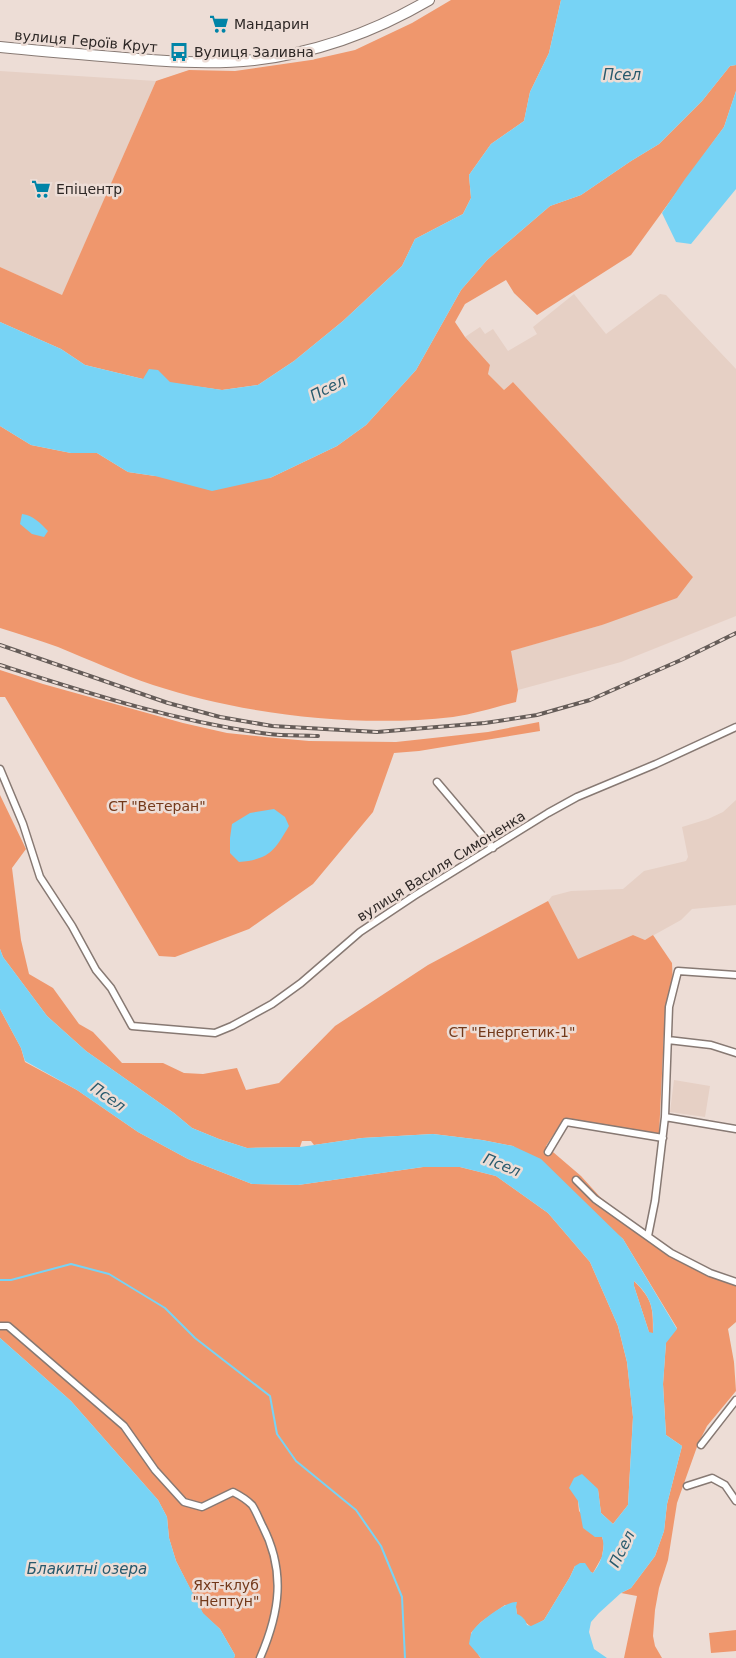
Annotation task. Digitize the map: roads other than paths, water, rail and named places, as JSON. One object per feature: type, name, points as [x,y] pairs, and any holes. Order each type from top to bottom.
[{"type":"main road","name":"вулиця Героїв Крут","points":[[0,47],[178,62],[254,60],[323,46],[359,34],[398,18],[429,0]]},
{"type":"street","name":"вулиця Василя Симоненка","points":[[0,769],[23,824],[40,877],[72,926],[96,970],[111,988],[132,1026],[215,1033],[272,1004],[301,983],[360,932],[548,812],[577,797],[656,764],[736,727]]},
{"type":"street","points":[[437,782],[493,848]]},
{"type":"street","points":[[648,1236],[655,1201],[665,1117],[669,1007],[678,970],[736,975]]},
{"type":"street","points":[[668,1040],[711,1045],[736,1053]]},
{"type":"street","points":[[665,1117],[736,1129]]},
{"type":"street","points":[[548,1152],[566,1122],[663,1138]]},
{"type":"street","points":[[576,1180],[595,1199],[671,1253],[710,1273],[736,1282]]},
{"type":"street","points":[[0,1326],[8,1326],[124,1426],[155,1470],[184,1502],[202,1508],[233,1492],[251,1504],[267,1535],[276,1559],[278,1585],[274,1618],[260,1658]]},
{"type":"street","points":[[701,1445],[736,1400]]},
{"type":"street","points":[[687,1486],[712,1478],[725,1485],[736,1500]]},
{"type":"water","name":"Псел","points":[[561,0],[736,0],[736,65],[730,66],[702,101],[659,144],[581,195],[550,206],[487,260],[461,290],[416,370],[366,425],[337,446],[270,478],[212,491],[155,476],[128,472],[97,453],[71,453],[31,445],[0,426],[0,322],[61,349],[85,365],[143,379],[149,369],[158,370],[170,382],[222,390],[258,385],[294,361],[343,321],[402,266],[415,239],[463,214],[471,198],[469,175],[491,144],[524,121],[530,92],[549,53]]},
{"type":"water","points":[[736,91],[736,189],[691,244],[676,242],[662,213],[724,127]]},
{"type":"water","points":[[22,514],[33,518],[48,531],[44,537],[32,534],[20,524]]},
{"type":"water","points":[[274,809],[285,817],[289,826],[279,842],[275,848],[258,859],[239,862],[230,853],[232,824],[250,813]]},
{"type":"water","name":"Псел","points":[[0,949],[3,957],[47,1016],[86,1051],[174,1113],[192,1128],[247,1148],[300,1147],[362,1138],[433,1134],[513,1146],[541,1159],[623,1239],[677,1329],[666,1343],[663,1384],[666,1435],[682,1446],[667,1504],[664,1531],[655,1556],[631,1588],[621,1593],[591,1622],[589,1632],[594,1649],[607,1658],[481,1658],[469,1644],[471,1633],[480,1623],[500,1608],[513,1602],[517,1602],[517,1614],[524,1618],[527,1625],[531,1626],[544,1620],[575,1566],[585,1563],[593,1573],[596,1569],[603,1551],[602,1537],[595,1537],[583,1528],[578,1501],[569,1488],[574,1478],[582,1474],[598,1489],[601,1513],[613,1524],[628,1505],[633,1417],[627,1362],[618,1326],[590,1262],[548,1213],[496,1176],[460,1167],[423,1167],[298,1185],[252,1184],[188,1159],[138,1132],[77,1090],[25,1061],[21,1048],[0,1009]],"holes":[[[634,1281],[651,1304],[653,1333],[649,1332]]]},
{"type":"water","name":"Блакитні озера","points":[[0,1338],[71,1401],[158,1500],[167,1517],[169,1538],[176,1561],[203,1613],[220,1629],[235,1655],[234,1658],[0,1658]]},
{"type":"waterway","points":[[0,1280],[11,1280],[71,1264],[109,1274],[165,1308],[195,1338],[270,1396],[277,1434],[296,1461],[356,1510],[381,1546],[402,1597],[405,1658]]},
{"type":"railway","points":[[0,645],[168,703],[220,717],[272,726],[377,732],[485,723],[537,715],[590,700],[681,660],[736,633]]},
{"type":"railway","points":[[0,665],[133,706],[201,722],[269,734],[318,736]]},
{"type":"place","name":"Мандарин","points":[[219,24]]},
{"type":"place","name":"Вулиця Заливна","points":[[179,52]]},
{"type":"place","name":"Епіцентр","points":[[41,189]]},
{"type":"park label","name":"СТ \"Ветеран\"","points":[[157,806]]},
{"type":"park label","name":"СТ \"Енергетик-1\"","points":[[512,1032]]},
{"type":"park label","name":"Яхт-клуб \"Нептун\"","points":[[226,1594]]}]
